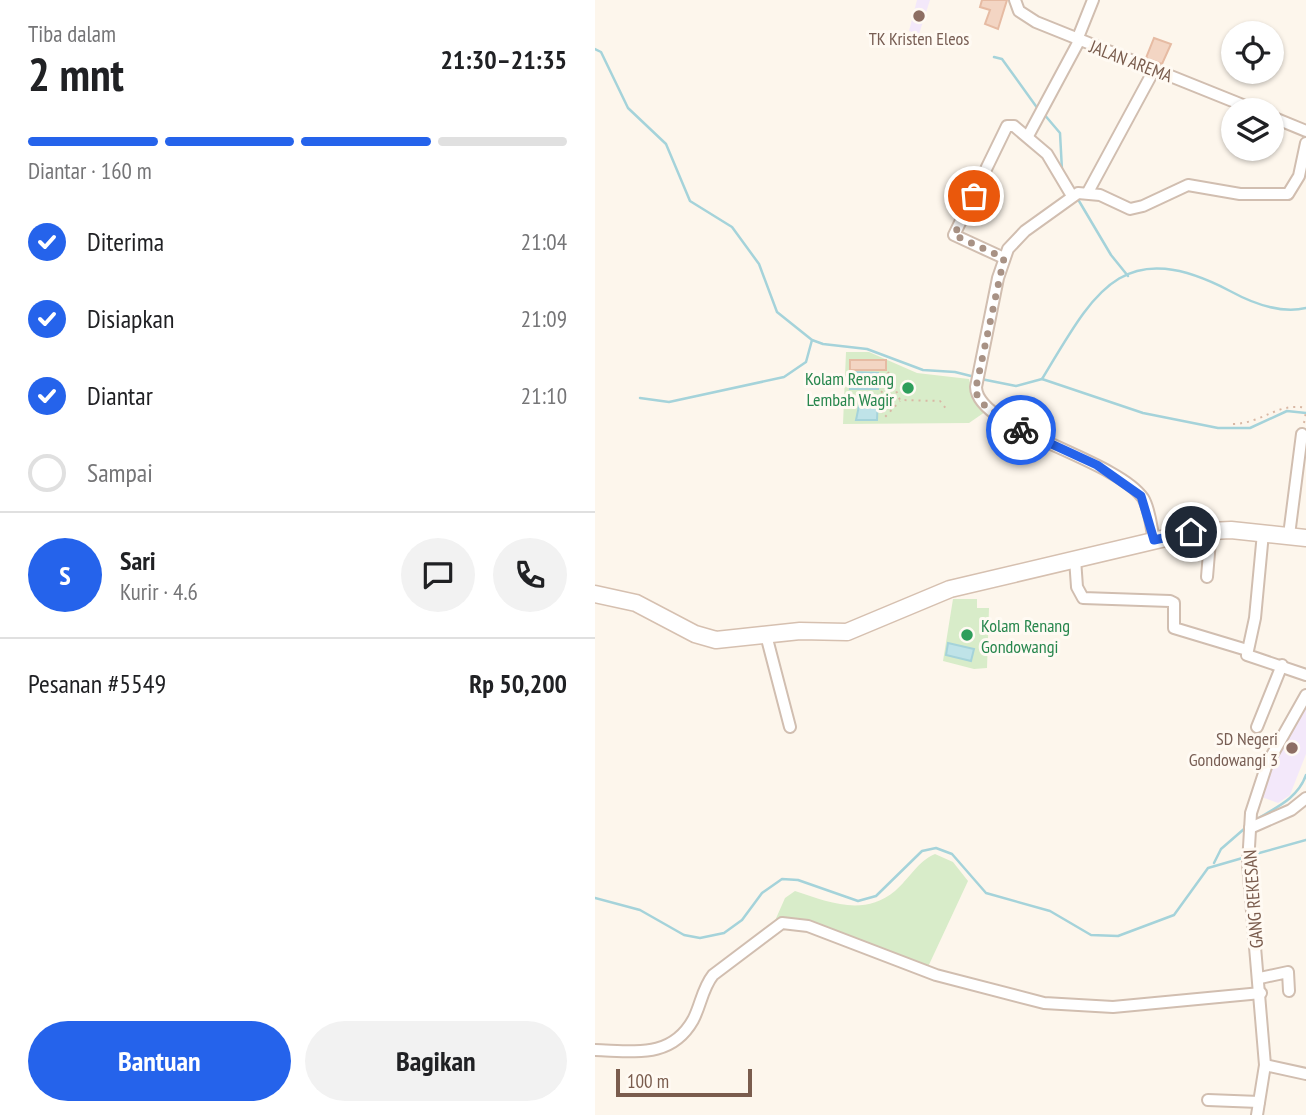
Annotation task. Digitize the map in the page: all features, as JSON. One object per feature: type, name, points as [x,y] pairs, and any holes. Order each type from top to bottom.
[{"type":"street","name":"JALAN AREMA","points":[[1015,0],[1019,11],[1028,17],[1078,40],[1225,98]]},
{"type":"street","points":[[1028,136],[1078,40],[1093,0]]},
{"type":"street","points":[[1088,192],[1154,70]]},
{"type":"street","points":[[1284,122],[1306,131]]},
{"type":"street","points":[[1004,258],[954,235],[1011,124],[1047,154],[1072,196]]},
{"type":"street","points":[[1154,540],[1141,496],[1097,465],[1000,419],[979,401],[975,387],[1004,258],[1025,231],[1072,196],[1088,192],[1130,209],[1143,206],[1188,185],[1240,194],[1288,194],[1299,176],[1306,143]]},
{"type":"street","points":[[1289,536],[1302,435]]},
{"type":"street","points":[[1207,577],[1211,529]]},
{"type":"street","points":[[595,594],[636,603],[705,638],[728,640],[800,631],[847,632],[950,589],[1154,540],[1211,529],[1306,538]]},
{"type":"street","points":[[1263,533],[1255,618],[1247,650],[1251,658],[1282,665],[1306,675]]},
{"type":"street","points":[[1075,559],[1077,587],[1083,598],[1170,601],[1174,603],[1174,628],[1247,650]]},
{"type":"street","points":[[766,635],[790,727]]},
{"type":"street","points":[[1257,727],[1282,665]]},
{"type":"street","name":"GANG REKESAN","points":[[1257,1115],[1265,1065],[1260,978],[1248,864],[1249,828],[1253,803],[1267,764],[1306,695]]},
{"type":"street","points":[[1249,828],[1291,810],[1306,797]]},
{"type":"street","points":[[595,1050],[638,1051],[672,1045],[694,1019],[705,985],[713,975],[782,923],[808,926],[936,975],[1044,1003],[1113,1007],[1261,993]]},
{"type":"street","points":[[1260,978],[1288,972],[1289,991]]},
{"type":"street","points":[[1265,1065],[1306,1074]]},
{"type":"street","points":[[1208,1100],[1259,1102]]},
{"type":"path","points":[[888,372],[900,400]]},
{"type":"path","points":[[891,380],[880,394],[880,406],[885,417],[900,400]]},
{"type":"path","points":[[900,400],[940,401],[947,410]]},
{"type":"path","points":[[1233,424],[1262,420],[1289,405],[1306,408]]},
{"type":"path","points":[[1305,417],[1306,412]]},
{"type":"shaded area","name":"TK Kristen Eleos","points":[[917,0],[930,0],[919,34],[909,31]]},
{"type":"shaded area","name":"SD Negeri Gondowangi 3","points":[[1306,704],[1306,754],[1290,795],[1278,803],[1259,796],[1268,771]]},
{"type":"green space","name":"Kolam Renang Lembah Wagir","points":[[846,352],[869,352],[917,373],[969,379],[975,402],[985,412],[969,423],[843,424]]},
{"type":"green space","name":"Kolam Renang Gondowangi","points":[[953,599],[977,599],[977,608],[989,608],[987,668],[974,669],[943,661]]},
{"type":"green space","points":[[935,854],[953,862],[968,881],[927,969],[867,942],[774,923],[785,898],[795,891],[833,903],[871,904],[895,891],[918,866]]},
{"type":"water","points":[[851,372],[878,373],[878,389],[850,389]]},
{"type":"water","points":[[861,396],[878,397],[877,420],[856,420]]},
{"type":"water","points":[[948,643],[974,649],[971,661],[946,655]]},
{"type":"building","points":[[982,0],[1007,0],[998,29],[985,24],[990,10],[980,7]]},
{"type":"building","points":[[1154,38],[1171,44],[1162,64],[1146,58]]},
{"type":"building","points":[[850,360],[886,360],[886,370],[850,370]]},
{"type":"waterway","points":[[595,49],[601,52],[628,108],[666,144],[690,201],[732,227],[759,264],[777,312],[812,340],[823,344],[867,349],[923,370],[955,372],[975,377]]},
{"type":"waterway","points":[[994,57],[1002,59],[1038,109]]},
{"type":"waterway","points":[[1043,113],[1060,133],[1062,170]]},
{"type":"waterway","points":[[1079,201],[1111,255],[1128,276]]},
{"type":"waterway","points":[[1042,379],[1078,321],[1096,298],[1115,281],[1136,271],[1162,269],[1193,275],[1267,306],[1287,310],[1306,308]]},
{"type":"waterway","points":[[640,398],[669,402],[784,377],[806,362],[812,340]]},
{"type":"waterway","points":[[981,379],[1016,386],[1042,379],[1143,413],[1218,428],[1250,428],[1287,411],[1306,413]]},
{"type":"waterway","points":[[1257,819],[1292,796],[1306,775]]},
{"type":"waterway","points":[[1214,863],[1221,849],[1244,829]]},
{"type":"waterway","points":[[1252,855],[1306,840]]},
{"type":"waterway","points":[[595,898],[640,910],[684,935],[700,938],[724,933],[742,920],[762,893],[782,879],[798,880],[858,901],[876,896],[922,851],[936,848],[952,854],[986,893],[1050,911],[1091,935],[1118,936],[1174,915],[1208,868],[1246,857]]},
{"type":"way so far","points":[[974,196],[954,235],[1004,258],[994,294],[975,392],[979,401],[1000,419],[1021,430]]},
{"type":"place","name":"TK Kristen Eleos","points":[[919,16]]},
{"type":"place","name":"Kolam Renang Lembah Wagir","points":[[908,388]]},
{"type":"place","name":"Kolam Renang Gondowangi","points":[[967,635]]},
{"type":"place","name":"SD Negeri Gondowangi 3","points":[[1292,748]]},
{"type":"route","points":[[1021,430],[1097,465],[1141,496],[1154,540],[1191,532]]}]
